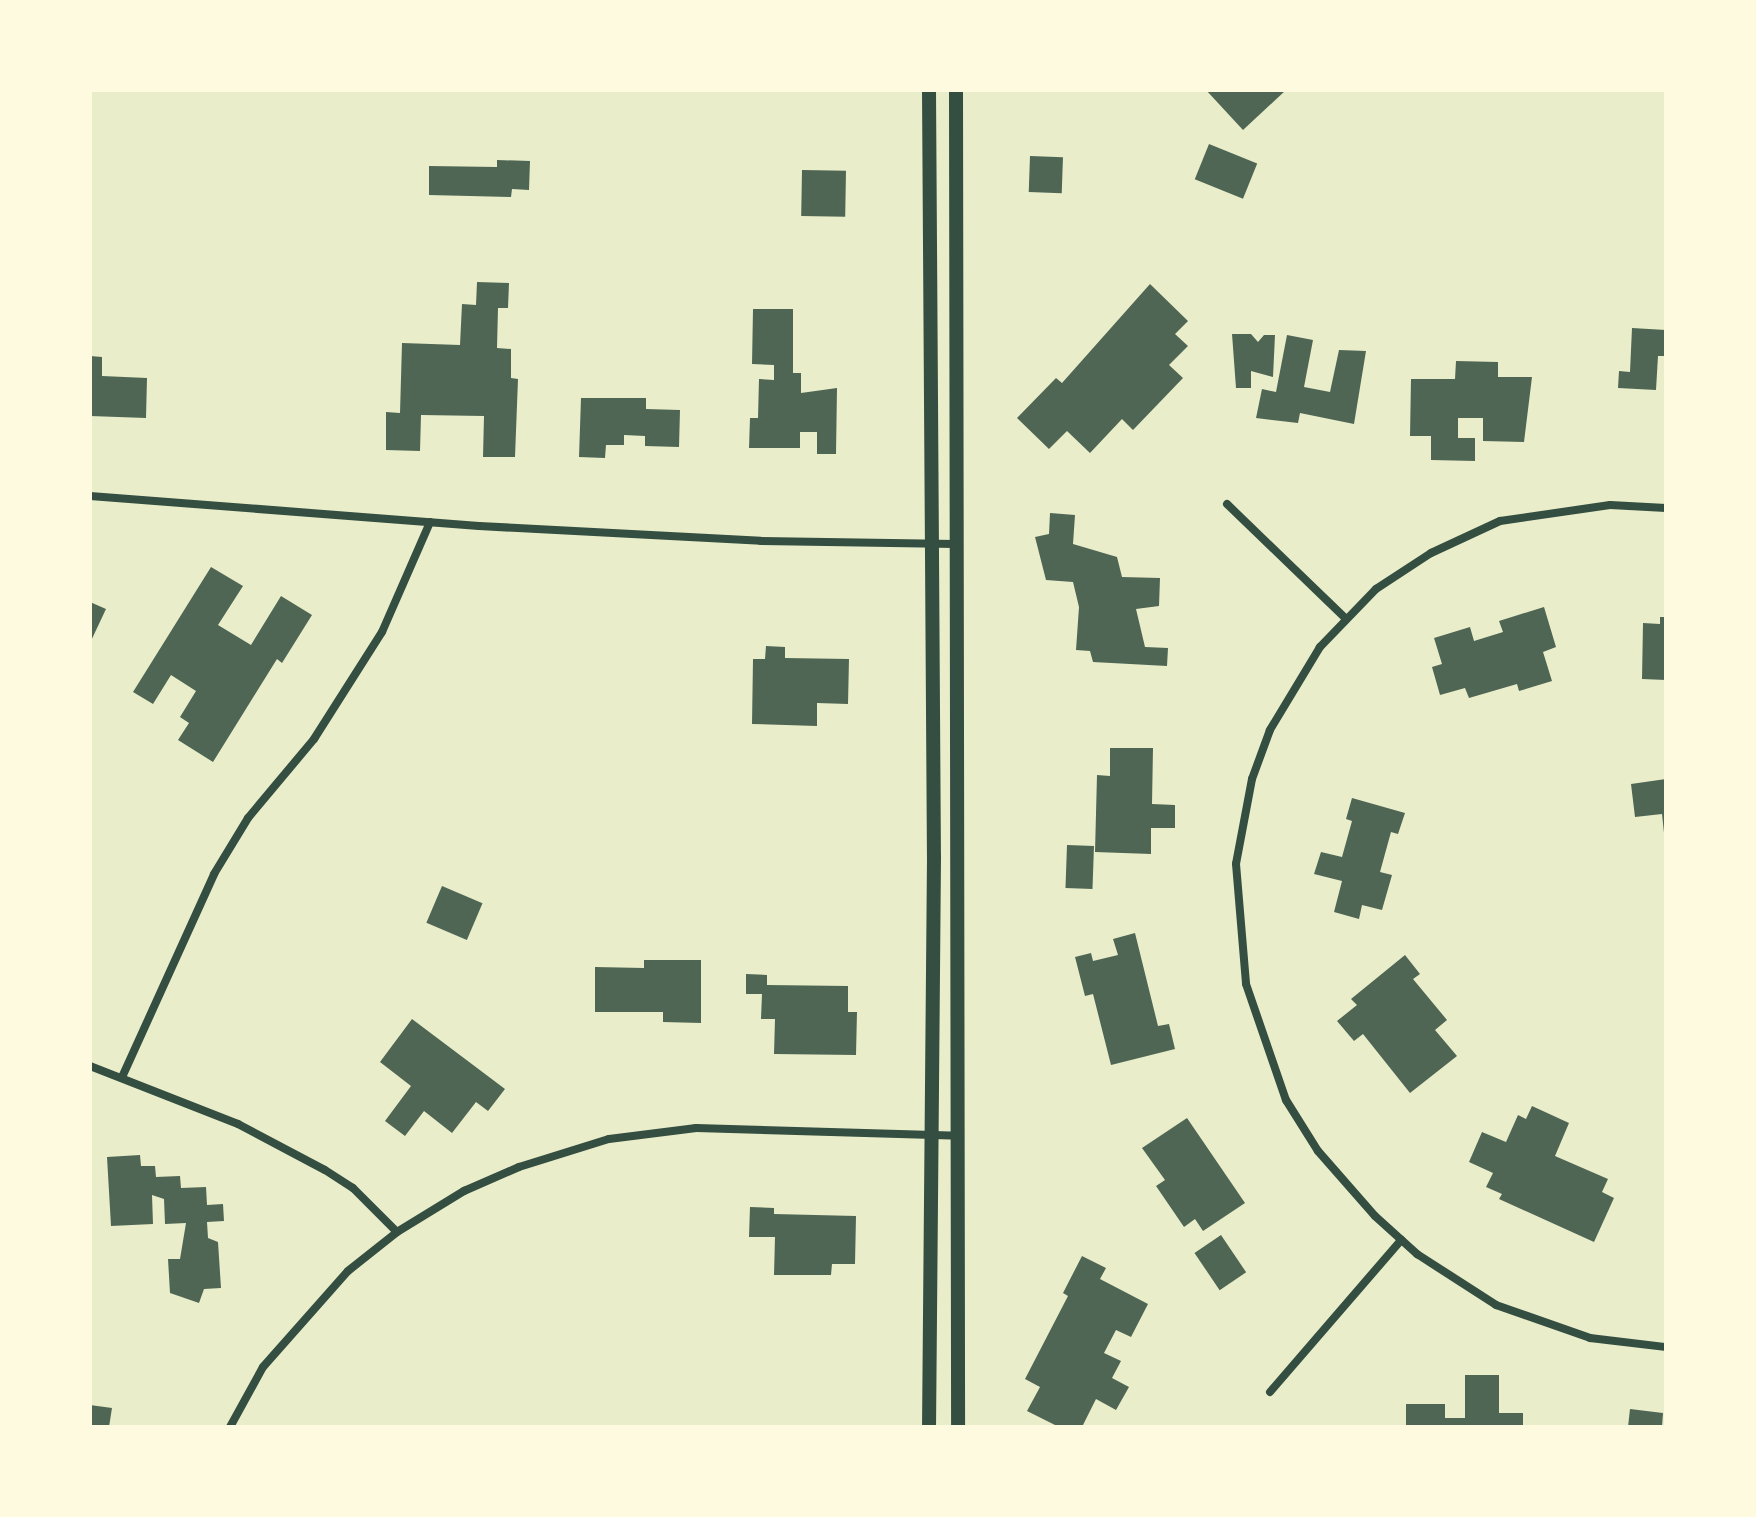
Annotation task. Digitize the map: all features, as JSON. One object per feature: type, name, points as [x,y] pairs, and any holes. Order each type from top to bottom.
[{"type":"street","points":[[929,90],[932,1135],[929,1427]]},
{"type":"street","points":[[956,90],[958,1427]]},
{"type":"street","points":[[90,496],[430,522],[761,541],[955,544]]},
{"type":"street","points":[[1227,504],[1344,617]]},
{"type":"street","points":[[1666,508],[1610,505],[1500,521],[1410,566],[1344,617],[1295,683],[1258,762],[1236,864],[1238,923],[1246,984],[1286,1100],[1318,1151],[1401,1240],[1496,1305],[1590,1338],[1666,1347]]},
{"type":"street","points":[[123,1075],[214,874],[248,818],[314,739],[382,632],[430,522]]},
{"type":"street","points":[[90,1066],[123,1075],[238,1124],[325,1170],[353,1188],[397,1232]]},
{"type":"street","points":[[230,1427],[263,1367],[308,1312],[397,1232],[464,1191],[519,1167],[609,1139],[696,1128],[959,1136]]},
{"type":"street","points":[[1270,1392],[1401,1240]]},
{"type":"building","points":[[1206,90],[1286,90],[1243,130]]},
{"type":"building","points":[[1209,144],[1257,163],[1243,199],[1195,179]]},
{"type":"building","points":[[1030,156],[1063,157],[1062,193],[1029,192]]},
{"type":"building","points":[[497,160],[530,161],[529,190],[512,189],[511,197],[429,195],[429,166],[497,167]]},
{"type":"building","points":[[802,170],[846,171],[845,217],[801,216]]},
{"type":"building","points":[[477,282],[509,283],[508,308],[498,308],[497,348],[511,349],[511,378],[518,379],[515,457],[483,457],[484,416],[421,415],[420,451],[386,450],[386,412],[400,413],[402,343],[460,345],[462,304],[476,305]]},
{"type":"building","points":[[1150,284],[1188,321],[1175,334],[1188,346],[1169,365],[1183,378],[1133,430],[1122,419],[1090,453],[1067,431],[1049,449],[1017,418],[1056,378],[1062,383]]},
{"type":"building","points":[[753,309],[793,309],[793,373],[801,373],[801,393],[837,388],[836,454],[817,454],[817,432],[800,432],[800,448],[749,448],[750,418],[758,418],[759,379],[774,380],[774,365],[752,364]]},
{"type":"building","points":[[1632,328],[1666,330],[1666,356],[1658,356],[1656,390],[1618,388],[1619,371],[1630,372]]},
{"type":"building","points":[[1232,334],[1251,334],[1258,342],[1264,335],[1275,335],[1273,377],[1251,371],[1251,388],[1236,388]]},
{"type":"building","points":[[1287,335],[1313,340],[1304,387],[1330,392],[1339,350],[1366,351],[1354,424],[1300,413],[1298,423],[1256,418],[1262,389],[1276,392]]},
{"type":"building","points":[[90,356],[102,357],[102,376],[147,378],[146,418],[90,416]]},
{"type":"building","points":[[1456,361],[1498,362],[1498,377],[1532,377],[1524,442],[1483,441],[1483,418],[1458,418],[1458,438],[1475,438],[1475,461],[1431,460],[1431,436],[1410,436],[1411,379],[1455,379]]},
{"type":"building","points":[[581,398],[646,398],[646,409],[680,410],[679,447],[645,446],[645,436],[624,435],[624,445],[606,445],[605,458],[579,457]]},
{"type":"building","points":[[1050,513],[1075,515],[1073,544],[1117,557],[1122,577],[1160,578],[1159,606],[1136,609],[1145,647],[1168,648],[1167,666],[1093,662],[1090,651],[1076,650],[1079,607],[1073,582],[1046,580],[1035,537],[1049,534]]},
{"type":"building","points":[[211,567],[243,586],[218,625],[251,645],[281,596],[312,615],[282,663],[277,659],[213,762],[178,740],[189,723],[180,717],[196,691],[171,675],[153,704],[133,692]]},
{"type":"building","points":[[90,602],[106,609],[90,643]]},
{"type":"building","points":[[1544,607],[1556,647],[1543,652],[1552,681],[1519,691],[1517,684],[1469,698],[1465,688],[1440,695],[1432,667],[1442,664],[1434,638],[1470,627],[1474,641],[1503,632],[1499,621]]},
{"type":"building","points":[[1660,617],[1666,617],[1666,680],[1642,679],[1643,623],[1660,624]]},
{"type":"building","points":[[766,646],[785,647],[785,658],[849,659],[848,704],[817,703],[817,726],[752,724],[753,659],[765,659]]},
{"type":"building","points":[[1110,748],[1153,748],[1152,804],[1175,805],[1175,828],[1151,828],[1151,854],[1095,852],[1097,775],[1110,776]]},
{"type":"building","points":[[1666,779],[1664,833],[1662,814],[1635,817],[1631,784]]},
{"type":"building","points":[[1352,798],[1405,813],[1398,834],[1391,832],[1380,872],[1392,875],[1382,910],[1362,905],[1359,919],[1334,912],[1342,881],[1314,874],[1321,852],[1342,857],[1352,821],[1346,819]]},
{"type":"building","points":[[1067,845],[1094,846],[1092,889],[1065,888]]},
{"type":"building","points":[[442,886],[483,903],[467,940],[426,923]]},
{"type":"building","points":[[1135,933],[1158,1026],[1169,1024],[1175,1049],[1111,1065],[1093,994],[1085,996],[1075,957],[1091,953],[1093,961],[1118,955],[1113,939]]},
{"type":"building","points":[[1405,955],[1420,974],[1413,979],[1447,1020],[1435,1030],[1457,1056],[1410,1093],[1363,1034],[1354,1041],[1337,1021],[1357,1005],[1351,999]]},
{"type":"building","points":[[644,960],[701,960],[701,1023],[663,1022],[663,1012],[595,1012],[595,967],[644,968]]},
{"type":"building","points":[[746,974],[767,975],[767,985],[848,986],[848,1012],[857,1012],[856,1055],[774,1054],[775,1019],[761,1019],[762,994],[746,994]]},
{"type":"building","points":[[412,1019],[505,1089],[488,1111],[476,1102],[452,1133],[424,1111],[405,1136],[385,1121],[411,1086],[380,1062]]},
{"type":"building","points":[[1532,1106],[1569,1123],[1555,1156],[1608,1179],[1602,1192],[1614,1198],[1594,1242],[1499,1199],[1502,1194],[1486,1187],[1493,1173],[1469,1162],[1482,1132],[1506,1142],[1518,1115],[1526,1119]]},
{"type":"building","points":[[1187,1118],[1245,1203],[1203,1231],[1195,1219],[1184,1227],[1156,1186],[1165,1180],[1142,1148]]},
{"type":"building","points":[[140,1155],[141,1166],[155,1166],[156,1177],[180,1176],[181,1188],[206,1187],[207,1205],[223,1204],[224,1221],[207,1222],[208,1238],[218,1242],[221,1288],[204,1289],[199,1303],[170,1293],[168,1259],[180,1259],[186,1223],[165,1224],[164,1199],[152,1195],[153,1224],[111,1226],[107,1157]]},
{"type":"building","points":[[750,1207],[774,1208],[774,1214],[856,1216],[855,1264],[832,1264],[831,1275],[774,1275],[775,1237],[749,1237]]},
{"type":"building","points":[[1221,1235],[1246,1272],[1220,1290],[1194,1253]]},
{"type":"building","points":[[1082,1256],[1106,1268],[1100,1279],[1148,1304],[1131,1337],[1116,1330],[1104,1353],[1121,1361],[1112,1378],[1129,1387],[1116,1410],[1096,1399],[1082,1427],[1059,1427],[1027,1411],[1040,1387],[1025,1379],[1068,1296],[1063,1293]]},
{"type":"building","points":[[1465,1375],[1499,1375],[1499,1413],[1523,1413],[1523,1427],[1406,1427],[1406,1404],[1445,1404],[1445,1418],[1465,1418]]},
{"type":"building","points":[[90,1405],[112,1408],[109,1427],[90,1427]]},
{"type":"building","points":[[1630,1409],[1663,1413],[1662,1427],[1628,1427]]}]
